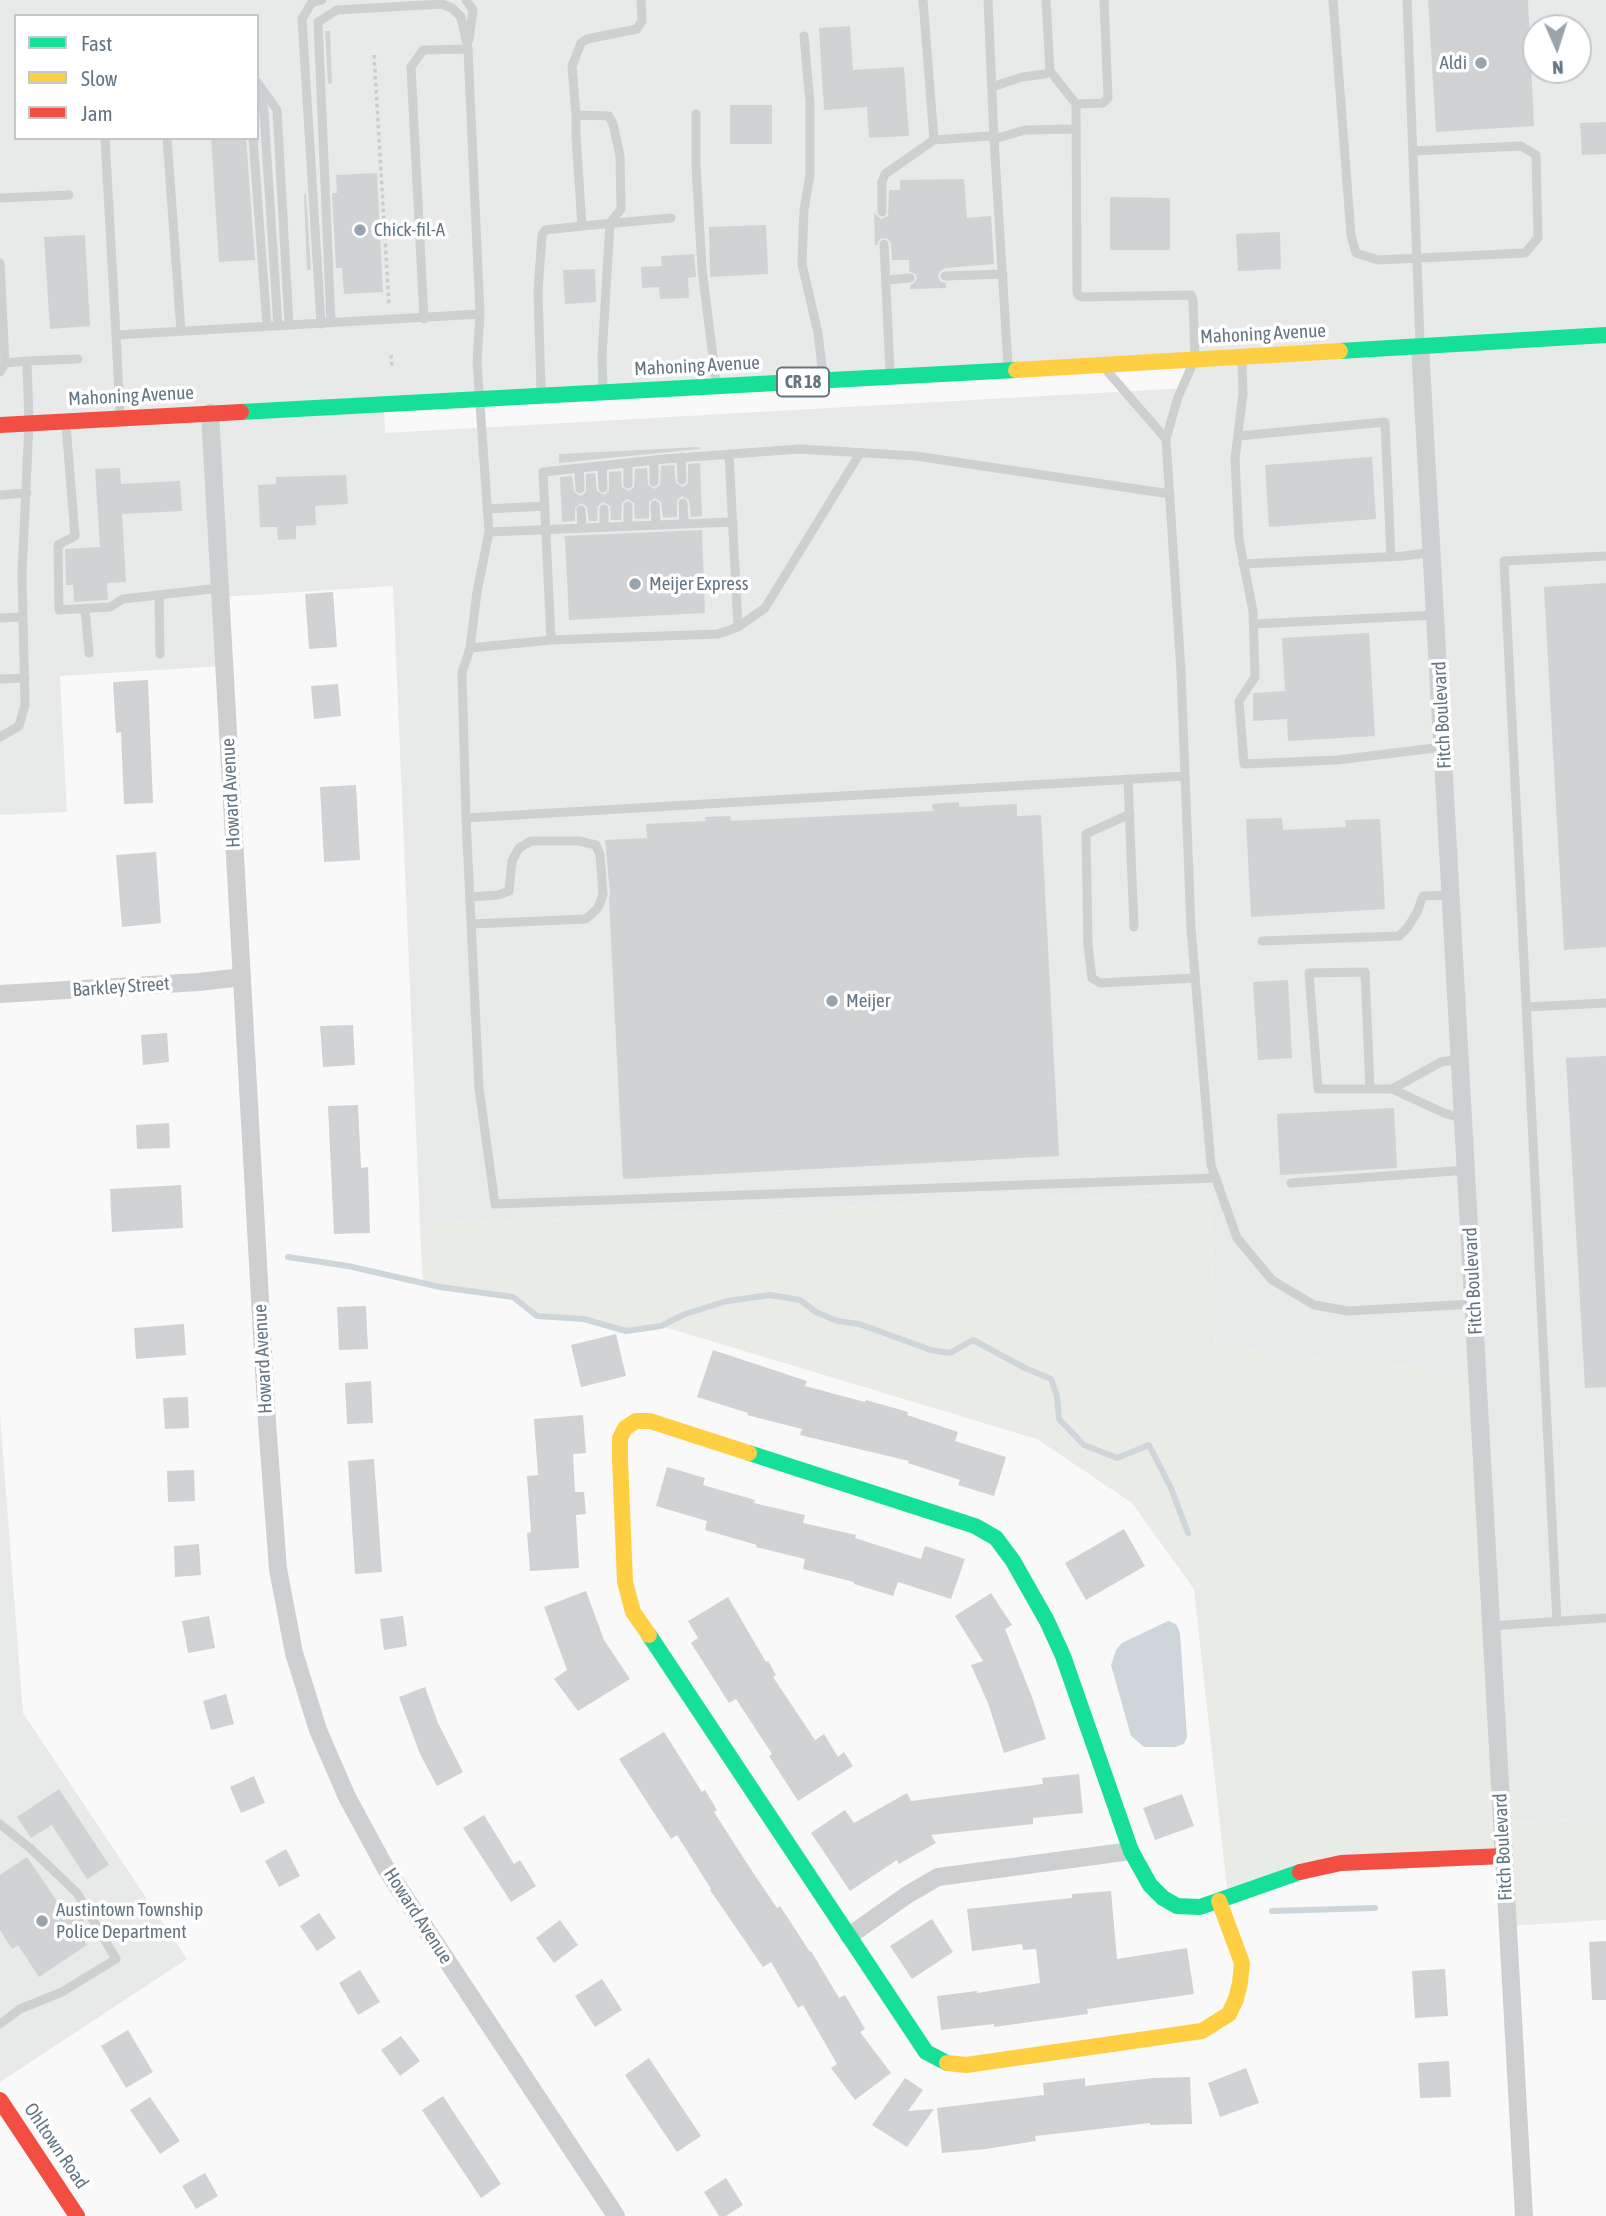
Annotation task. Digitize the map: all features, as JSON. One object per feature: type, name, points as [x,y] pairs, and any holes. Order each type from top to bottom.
[{"type":"street","name":"Mahoning Avenue","points":[[0,425],[1606,335]]},
{"type":"street","name":"Fitch Boulevard","points":[[1420,346],[1524,2216]]},
{"type":"street","name":"Howard Avenue","points":[[209,413],[266,1396],[278,1569],[294,1653],[323,1741],[347,1797],[386,1867],[616,2216]]},
{"type":"street","name":"Barkley Street","points":[[0,994],[242,977]]},
{"type":"street","points":[[1219,1901],[1242,1963],[1240,1983],[1229,2014],[1202,2031],[966,2066],[950,2064],[926,2052],[633,1612],[625,1582],[620,1438],[625,1428],[636,1421],[650,1421],[975,1526],[996,1538],[1013,1561],[1047,1621],[1063,1656],[1131,1851],[1150,1885],[1163,1898],[1177,1906],[1200,1907],[1311,1868],[1341,1863],[1504,1856]]},
{"type":"street","points":[[849,1936],[906,1895],[938,1877],[1131,1851]]},
{"type":"street","name":"Ohltown Road","points":[[0,2100],[78,2216]]},
{"type":"lane","points":[[322,0],[312,2],[302,19],[326,324]]},
{"type":"lane","points":[[466,0],[473,10],[468,49]]},
{"type":"lane","points":[[583,226],[572,66],[581,43],[587,39],[637,29],[642,21],[641,0]]},
{"type":"lane","points":[[923,0],[933,139]]},
{"type":"lane","points":[[988,0],[1009,370]]},
{"type":"lane","points":[[1046,0],[1050,71],[1076,104],[1078,295],[1191,295],[1193,300],[1195,359],[1178,397],[1166,439],[1181,672],[1191,928],[1211,1165],[1237,1238],[1272,1280],[1314,1305],[1348,1311],[1474,1304]]},
{"type":"lane","points":[[1076,104],[1103,103],[1108,98],[1104,0]]},
{"type":"lane","points":[[1334,0],[1351,235],[1356,253],[1378,260],[1525,253],[1538,237],[1536,155],[1521,146],[1413,151]]},
{"type":"lane","points":[[1408,0],[1420,346]]},
{"type":"lane","points":[[326,324],[318,22],[337,10],[442,4],[452,8],[461,17],[468,49],[480,314],[477,362],[489,532],[477,592],[470,648],[462,673],[479,1088],[495,1204],[1216,1178]]},
{"type":"lane","points":[[804,36],[811,156],[804,210],[802,264],[818,333],[824,380]]},
{"type":"lane","points":[[424,319],[411,68],[423,50],[468,49]]},
{"type":"lane","points":[[992,87],[1050,71]]},
{"type":"lane","points":[[259,83],[277,110],[289,325]]},
{"type":"lane","points":[[259,83],[264,113],[278,326]]},
{"type":"lane","points":[[696,114],[702,270],[716,386]]},
{"type":"lane","points":[[576,115],[608,116],[613,124],[620,156],[621,209],[610,223],[602,356],[604,392]]},
{"type":"lane","points":[[882,212],[882,183],[885,174],[933,139],[989,136],[994,139],[1025,130],[1076,129]]},
{"type":"lane","points":[[105,140],[120,418]]},
{"type":"lane","points":[[167,140],[181,331]]},
{"type":"lane","points":[[253,140],[267,326]]},
{"type":"lane","points":[[0,198],[69,195]]},
{"type":"lane","points":[[541,395],[538,291],[542,235],[545,230],[671,218]]},
{"type":"lane","points":[[884,244],[891,377]]},
{"type":"lane","points":[[0,263],[2,367],[27,361],[78,359]]},
{"type":"lane","points":[[945,276],[1003,274]]},
{"type":"lane","points":[[886,280],[910,278]]},
{"type":"lane","points":[[116,335],[480,314]]},
{"type":"lane","points":[[1241,356],[1243,393],[1235,459],[1239,540],[1254,624],[1255,677],[1240,701],[1244,764],[1337,760],[1444,747]]},
{"type":"lane","points":[[0,737],[19,726],[25,705],[22,617],[29,423],[27,361]]},
{"type":"lane","points":[[1102,365],[1166,439]]},
{"type":"lane","points":[[66,421],[75,536],[58,545],[59,610],[110,607],[123,599],[220,589]]},
{"type":"lane","points":[[1238,436],[1385,422],[1391,557]]},
{"type":"lane","points":[[551,640],[543,472],[681,457],[799,449],[916,456],[1170,494]]},
{"type":"lane","points":[[470,648],[551,640],[718,634],[738,627],[765,608],[860,453]]},
{"type":"lane","points":[[729,454],[738,627]]},
{"type":"lane","points":[[681,457],[682,480]]},
{"type":"lane","points":[[654,460],[654,482]]},
{"type":"lane","points":[[628,463],[628,484]]},
{"type":"lane","points":[[602,466],[603,488]]},
{"type":"lane","points":[[579,468],[580,489]]},
{"type":"lane","points":[[0,495],[27,493]]},
{"type":"lane","points":[[683,503],[684,524]]},
{"type":"lane","points":[[655,505],[656,525]]},
{"type":"lane","points":[[487,509],[545,506]]},
{"type":"lane","points":[[628,506],[628,526]]},
{"type":"lane","points":[[604,509],[604,527]]},
{"type":"lane","points":[[581,510],[582,527]]},
{"type":"lane","points":[[489,532],[732,522]]},
{"type":"lane","points":[[1243,564],[1391,557],[1433,552]]},
{"type":"lane","points":[[1558,1622],[1504,561],[1606,556]]},
{"type":"lane","points":[[159,595],[160,654]]},
{"type":"lane","points":[[85,608],[89,653]]},
{"type":"lane","points":[[1254,624],[1436,615]]},
{"type":"lane","points":[[0,618],[22,617]]},
{"type":"lane","points":[[0,679],[25,678]]},
{"type":"lane","points":[[466,818],[1185,776]]},
{"type":"lane","points":[[1128,779],[1134,927]]},
{"type":"lane","points":[[1130,814],[1086,834],[1088,945],[1092,978],[1100,983],[1195,978]]},
{"type":"lane","points":[[470,897],[498,895],[509,891],[512,861],[519,848],[531,841],[579,841],[596,845],[600,855],[603,895],[598,908],[586,919],[471,924]]},
{"type":"lane","points":[[1262,941],[1399,936],[1417,912],[1423,896],[1452,895]]},
{"type":"lane","points":[[1370,1089],[1365,972],[1310,973],[1318,1088],[1370,1089],[1392,1089],[1464,1119]]},
{"type":"lane","points":[[1527,1007],[1606,1003]]},
{"type":"lane","points":[[1392,1089],[1441,1062],[1461,1059]]},
{"type":"lane","points":[[1291,1183],[1467,1170]]},
{"type":"lane","points":[[1491,1626],[1606,1618]]},
{"type":"lane","points":[[0,1824],[77,1893],[117,1959],[62,1992],[20,2010],[0,2024]]},
{"type":"path","points":[[374,55],[389,307]]},
{"type":"path","points":[[391,355],[392,367]]},
{"type":"shaded area","points":[[0,0],[1606,0],[1606,1817],[1502,1823],[1478,1374],[1216,1347],[1209,1193],[420,1225],[393,586],[220,597],[224,666],[60,676],[67,812],[0,815]],"holes":[[[1185,360],[1186,388],[385,433],[384,404]]]},
{"type":"shaded area","points":[[1209,1193],[1216,1347],[1478,1374],[1503,1823],[1606,1817],[1606,1920],[1508,1926],[1504,1857],[1341,1863],[1228,1898],[1194,1589],[1132,1503],[1037,1439],[661,1326],[626,1331],[584,1319],[537,1316],[513,1297],[423,1283],[420,1225]]},
{"type":"shaded area","points":[[0,1415],[23,1713],[187,1959],[0,2082]]},
{"type":"shaded area","points":[[1168,1621],[1176,1624],[1180,1633],[1187,1737],[1184,1744],[1175,1747],[1144,1747],[1131,1736],[1111,1665],[1116,1650],[1122,1643]]},
{"type":"building","name":"Aldi","points":[[1428,0],[1528,0],[1529,14],[1522,14],[1522,84],[1532,84],[1534,126],[1436,132]]},
{"type":"building","points":[[850,26],[853,70],[904,67],[909,136],[869,138],[867,107],[824,110],[819,28]]},
{"type":"building","points":[[325,31],[330,31],[332,83],[328,84]]},
{"type":"building","points":[[730,105],[772,105],[772,144],[730,144]]},
{"type":"building","points":[[1606,122],[1606,154],[1582,155],[1580,123]]},
{"type":"building","points":[[211,140],[246,140],[255,260],[219,262]]},
{"type":"building","name":"Chick-fil-A","points":[[377,173],[383,292],[344,294],[342,268],[336,268],[332,193],[337,193],[336,175]]},
{"type":"building","points":[[964,179],[967,218],[991,216],[994,264],[945,268],[939,272],[938,277],[941,282],[946,283],[946,288],[910,289],[910,285],[917,278],[909,271],[909,260],[892,260],[891,243],[887,238],[880,239],[875,245],[874,213],[881,219],[888,216],[889,190],[900,190],[900,180]]},
{"type":"building","points":[[306,194],[311,270],[307,270]]},
{"type":"building","points":[[1110,197],[1170,198],[1170,250],[1110,250]]},
{"type":"building","points":[[766,225],[768,274],[710,277],[709,227]]},
{"type":"building","points":[[1280,232],[1281,269],[1238,271],[1236,234]]},
{"type":"building","points":[[85,235],[90,326],[50,329],[44,237]]},
{"type":"building","points":[[694,254],[696,277],[688,278],[689,298],[660,299],[659,287],[642,288],[641,267],[662,266],[661,256]]},
{"type":"building","points":[[595,269],[596,302],[565,304],[563,270]]},
{"type":"building","points":[[700,449],[559,463],[559,454]]},
{"type":"building","points":[[1372,457],[1376,519],[1269,527],[1265,465]]},
{"type":"building","points":[[700,463],[702,516],[691,517],[689,500],[682,496],[677,500],[677,517],[663,518],[661,502],[655,498],[649,502],[649,518],[635,519],[634,503],[627,499],[622,503],[621,520],[611,520],[610,506],[603,502],[598,506],[597,521],[589,521],[587,507],[581,503],[575,508],[575,521],[562,522],[560,477],[572,476],[574,492],[581,496],[586,492],[586,474],[595,473],[597,491],[604,495],[609,491],[609,472],[621,471],[622,487],[629,491],[634,487],[635,469],[647,468],[648,485],[655,489],[660,485],[661,466],[674,465],[676,483],[683,487],[688,483],[688,464]]},
{"type":"building","points":[[120,468],[121,484],[180,481],[182,511],[122,514],[126,582],[107,583],[108,600],[74,602],[73,585],[66,585],[65,549],[100,547],[95,469]]},
{"type":"building","points":[[346,475],[348,504],[315,506],[316,525],[296,526],[296,539],[278,540],[277,527],[260,527],[258,485],[276,484],[276,477]]},
{"type":"building","name":"Meijer Express","points":[[702,530],[705,613],[569,620],[563,536]]},
{"type":"building","points":[[1606,583],[1606,947],[1564,950],[1544,587]]},
{"type":"building","points":[[333,592],[337,647],[309,649],[305,594]]},
{"type":"building","points":[[1369,633],[1375,736],[1288,741],[1287,719],[1253,721],[1253,693],[1285,691],[1282,638]]},
{"type":"building","points":[[148,680],[153,803],[124,804],[121,732],[116,733],[113,682]]},
{"type":"building","points":[[338,684],[341,716],[314,719],[311,686]]},
{"type":"building","points":[[356,785],[360,860],[324,862],[320,787]]},
{"type":"building","name":"Meijer","points":[[959,802],[959,807],[1017,804],[1017,816],[1041,815],[1059,1156],[623,1179],[610,894],[605,840],[647,838],[646,824],[706,821],[705,817],[730,816],[731,821],[933,811],[932,804]]},
{"type":"building","points":[[1282,818],[1283,830],[1346,827],[1345,820],[1380,819],[1385,909],[1251,917],[1246,819]]},
{"type":"building","points":[[156,852],[161,923],[122,927],[116,855]]},
{"type":"building","points":[[1288,980],[1292,1058],[1258,1060],[1253,982]]},
{"type":"building","points":[[353,1025],[355,1065],[323,1067],[320,1026]]},
{"type":"building","points":[[167,1033],[169,1062],[143,1065],[141,1035]]},
{"type":"building","points":[[1606,1056],[1606,1387],[1585,1388],[1566,1058]]},
{"type":"building","points":[[358,1105],[361,1168],[368,1167],[370,1233],[334,1234],[328,1106]]},
{"type":"building","points":[[1394,1108],[1397,1168],[1280,1175],[1277,1114]]},
{"type":"building","points":[[169,1123],[170,1148],[137,1149],[136,1125]]},
{"type":"building","points":[[181,1185],[183,1228],[112,1232],[110,1189]]},
{"type":"building","points":[[366,1306],[368,1349],[339,1350],[337,1307]]},
{"type":"building","points":[[184,1324],[186,1355],[136,1359],[134,1328]]},
{"type":"building","points":[[616,1334],[626,1376],[581,1387],[571,1345]]},
{"type":"building","points":[[713,1350],[807,1381],[805,1386],[908,1412],[907,1415],[958,1432],[955,1441],[1006,1457],[994,1496],[958,1485],[960,1480],[908,1463],[909,1461],[800,1435],[802,1429],[747,1415],[748,1413],[697,1397]]},
{"type":"building","points":[[371,1381],[373,1423],[347,1424],[345,1383]]},
{"type":"building","points":[[188,1397],[189,1428],[165,1429],[163,1398]]},
{"type":"building","points":[[583,1415],[586,1453],[573,1454],[575,1492],[584,1492],[586,1514],[576,1515],[579,1568],[530,1571],[527,1533],[531,1532],[527,1476],[538,1475],[534,1419]]},
{"type":"building","points":[[374,1459],[382,1572],[355,1574],[348,1461]]},
{"type":"building","points":[[667,1467],[705,1478],[703,1485],[755,1500],[754,1503],[805,1515],[803,1523],[856,1535],[855,1538],[921,1559],[925,1546],[965,1559],[951,1599],[898,1582],[893,1596],[854,1582],[803,1569],[805,1559],[756,1547],[757,1545],[705,1530],[707,1521],[656,1506]]},
{"type":"building","points":[[194,1470],[195,1501],[168,1502],[167,1471]]},
{"type":"building","points":[[1124,1529],[1145,1566],[1086,1600],[1065,1563]]},
{"type":"building","points":[[199,1544],[201,1575],[175,1577],[174,1546]]},
{"type":"building","points":[[586,1591],[604,1640],[630,1679],[578,1711],[554,1679],[567,1670],[544,1607]]},
{"type":"building","points":[[991,1593],[1012,1625],[1005,1629],[1046,1739],[1004,1753],[988,1703],[971,1665],[983,1661],[955,1616]]},
{"type":"building","points":[[728,1597],[776,1675],[773,1677],[815,1740],[824,1734],[838,1757],[844,1752],[853,1766],[798,1801],[769,1756],[772,1754],[736,1699],[729,1703],[691,1643],[698,1638],[688,1621]]},
{"type":"building","points":[[209,1616],[215,1648],[188,1653],[182,1621]]},
{"type":"building","points":[[403,1616],[407,1646],[384,1650],[380,1619]]},
{"type":"building","points":[[425,1687],[438,1723],[463,1772],[437,1786],[420,1754],[399,1697]]},
{"type":"building","points":[[226,1694],[234,1724],[211,1730],[203,1701]]},
{"type":"building","points":[[664,1732],[702,1792],[705,1790],[717,1810],[714,1812],[777,1908],[780,1906],[811,1951],[839,1998],[845,1995],[865,2029],[860,2032],[891,2073],[855,2100],[831,2068],[837,2064],[803,2005],[798,2008],[771,1962],[763,1967],[710,1890],[677,1835],[671,1839],[619,1759]]},
{"type":"building","points":[[1079,1774],[1083,1813],[1033,1818],[1033,1824],[931,1835],[936,1843],[899,1864],[897,1860],[850,1891],[811,1833],[845,1810],[854,1823],[907,1793],[911,1801],[1043,1784],[1042,1778]]},
{"type":"building","points":[[254,1776],[265,1803],[241,1813],[230,1787]]},
{"type":"building","points":[[59,1789],[109,1865],[87,1879],[52,1825],[31,1838],[17,1817]]},
{"type":"building","points":[[1182,1794],[1194,1826],[1155,1840],[1143,1808]]},
{"type":"building","points":[[484,1815],[514,1864],[520,1860],[536,1886],[511,1902],[463,1828]]},
{"type":"building","points":[[286,1849],[300,1876],[279,1887],[265,1861]]},
{"type":"building","name":"Austintown Township Police Department","points":[[27,1857],[65,1913],[75,1908],[89,1929],[80,1935],[87,1945],[39,1977],[18,1945],[12,1949],[0,1930],[0,1875]]},
{"type":"building","points":[[1111,1891],[1117,1959],[1187,1948],[1194,1994],[1087,2009],[1088,2014],[994,2027],[994,2024],[941,2030],[937,1996],[1040,1983],[1036,1949],[1023,1950],[1022,1944],[972,1951],[967,1909],[1072,1898],[1072,1894]]},
{"type":"building","points":[[319,1913],[336,1938],[317,1951],[300,1926]]},
{"type":"building","points":[[932,1919],[953,1952],[912,1979],[890,1946]]},
{"type":"building","points":[[560,1920],[578,1945],[554,1963],[536,1938]]},
{"type":"building","points":[[1606,1941],[1606,2000],[1592,2000],[1589,1942]]},
{"type":"building","points":[[1445,1969],[1448,2016],[1415,2018],[1412,1971]]},
{"type":"building","points":[[360,1970],[380,2002],[358,2015],[339,1983]]},
{"type":"building","points":[[602,1979],[622,2010],[595,2027],[575,1996]]},
{"type":"building","points":[[128,2030],[153,2072],[126,2088],[101,2046]]},
{"type":"building","points":[[401,2036],[420,2061],[400,2076],[381,2050]]},
{"type":"building","points":[[649,2058],[701,2136],[677,2152],[625,2075]]},
{"type":"building","points":[[1449,2061],[1451,2097],[1420,2098],[1418,2063]]},
{"type":"building","points":[[1246,2068],[1259,2103],[1220,2117],[1208,2083]]},
{"type":"building","points":[[1190,2077],[1192,2124],[1150,2123],[1035,2136],[1036,2141],[942,2153],[937,2108],[1044,2095],[1043,2083],[1085,2078],[1085,2086],[1153,2078]]},
{"type":"building","points":[[905,2078],[923,2090],[908,2111],[934,2109],[907,2147],[872,2125]]},
{"type":"building","points":[[443,2096],[501,2184],[481,2198],[422,2110]]},
{"type":"building","points":[[150,2097],[180,2141],[160,2154],[130,2110]]},
{"type":"building","points":[[205,2173],[218,2196],[196,2209],[182,2186]]},
{"type":"building","points":[[726,2178],[743,2205],[726,2216],[719,2216],[704,2192]]},
{"type":"waterway","points":[[288,1257],[348,1266],[440,1287],[513,1297],[537,1316],[584,1319],[626,1331],[661,1326],[685,1314],[727,1301],[770,1295],[800,1300],[816,1312],[837,1321],[859,1324],[931,1350],[950,1353],[973,1340],[1051,1379],[1057,1396],[1059,1419],[1084,1445],[1117,1458],[1149,1445],[1171,1488],[1188,1533]]},
{"type":"waterway","points":[[1272,1911],[1375,1908]]},
{"type":"traffic: fast","points":[[1340,351],[1606,335]]},
{"type":"traffic: fast","points":[[241,412],[1016,370]]},
{"type":"traffic: fast","points":[[749,1453],[975,1526],[996,1538],[1013,1561],[1047,1621],[1063,1656],[1131,1851],[1150,1885],[1163,1898],[1177,1906],[1200,1907],[1300,1872]]},
{"type":"traffic: fast","points":[[649,1635],[926,2052],[947,2063]]},
{"type":"traffic: slow","points":[[1016,370],[1340,351]]},
{"type":"traffic: slow","points":[[649,1635],[633,1612],[625,1582],[620,1459],[620,1438],[625,1428],[636,1421],[650,1421],[749,1453]]},
{"type":"traffic: slow","points":[[947,2063],[966,2065],[1202,2031],[1229,2014],[1240,1983],[1242,1963],[1219,1901]]},
{"type":"traffic: jam","points":[[0,425],[241,412]]},
{"type":"traffic: jam","points":[[1300,1872],[1341,1863],[1504,1856]]},
{"type":"traffic: jam","points":[[0,2100],[77,2216]]},
{"type":"place","name":"Aldi","points":[[1481,63]]},
{"type":"place","name":"Chick-fil-A","points":[[360,230]]},
{"type":"place","name":"Meijer Express","points":[[635,584]]},
{"type":"place","name":"Meijer","points":[[832,1001]]},
{"type":"place","name":"Austintown Township Police Department","points":[[42,1921]]}]
